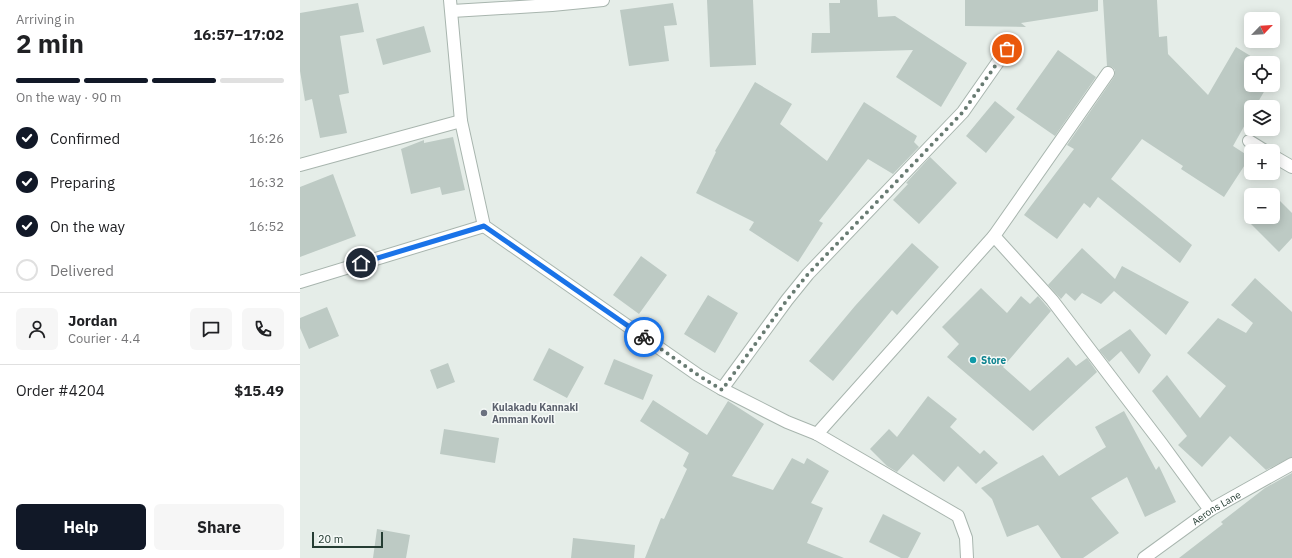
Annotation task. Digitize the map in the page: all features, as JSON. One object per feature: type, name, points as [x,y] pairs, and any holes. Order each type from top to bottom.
[{"type":"street","points":[[603,0],[552,5],[451,5],[461,121],[484,226],[698,375],[722,390],[788,422],[818,434],[958,516],[966,538],[967,558]]},
{"type":"street","points":[[722,390],[787,300],[808,274],[963,112],[1007,49]]},
{"type":"street","points":[[818,434],[994,236],[1108,72]]},
{"type":"street","points":[[300,165],[461,121]]},
{"type":"street","points":[[1249,141],[1254,144]]},
{"type":"street","points":[[1280,160],[1292,167]]},
{"type":"street","points":[[300,282],[484,226]]},
{"type":"street","points":[[994,236],[1052,300],[1210,510]]},
{"type":"street","name":"Aerons Lane","points":[[1144,558],[1210,510],[1292,464]]},
{"type":"building","points":[[707,0],[753,0],[756,65],[710,67]]},
{"type":"building","points":[[840,0],[877,0],[878,17],[895,16],[967,63],[941,107],[896,77],[913,50],[811,53],[812,33],[830,33],[829,3],[840,3]]},
{"type":"building","points":[[965,0],[1098,0],[1098,11],[1021,23],[1026,27],[965,26]]},
{"type":"building","points":[[1103,0],[1157,0],[1159,37],[1167,36],[1168,54],[1208,95],[1236,47],[1251,56],[1244,56],[1244,92],[1264,92],[1259,100],[1244,100],[1244,126],[1233,146],[1244,153],[1244,166],[1224,197],[1181,169],[1183,166],[1142,139],[1111,179],[1192,245],[1180,263],[1098,197],[1090,208],[1084,203],[1057,239],[1024,215],[1074,149],[1067,145],[1114,77],[1115,70],[1112,67],[1107,66]]},
{"type":"building","points":[[358,3],[364,32],[340,36],[349,93],[339,95],[347,133],[320,138],[312,99],[305,101],[300,71],[300,13]]},
{"type":"building","points":[[673,3],[677,25],[664,26],[669,61],[629,66],[620,10]]},
{"type":"building","points":[[424,26],[431,52],[383,65],[376,39]]},
{"type":"building","points":[[1058,50],[1096,77],[1055,136],[1016,109]]},
{"type":"building","points":[[755,82],[792,104],[780,124],[827,161],[864,102],[917,136],[914,142],[919,147],[893,174],[868,159],[819,221],[823,223],[798,262],[749,230],[754,222],[696,193],[716,152],[715,151]]},
{"type":"building","points":[[995,101],[1015,117],[986,153],[966,136]]},
{"type":"building","points":[[453,137],[465,190],[442,195],[440,187],[411,194],[401,149],[424,140],[424,143]]},
{"type":"building","points":[[930,157],[957,183],[919,224],[893,200],[908,184],[906,183]]},
{"type":"building","points":[[333,174],[356,236],[300,257],[300,187]]},
{"type":"building","points":[[1280,201],[1292,213],[1292,238],[1279,252],[1251,224],[1280,224]]},
{"type":"building","points":[[912,243],[939,267],[897,315],[892,310],[833,381],[809,361],[855,306]]},
{"type":"building","points":[[1082,248],[1115,279],[1122,266],[1189,302],[1166,335],[1114,291],[1101,304],[1082,293],[1075,301],[1066,293],[1061,299],[1048,285]]},
{"type":"building","points":[[641,256],[667,275],[639,314],[613,295]]},
{"type":"building","points":[[1255,278],[1292,312],[1292,457],[1266,470],[1230,436],[1202,467],[1178,445],[1187,436],[1152,391],[1167,375],[1200,418],[1226,386],[1187,353],[1218,318],[1246,333],[1253,323],[1231,305]]},
{"type":"building","points":[[981,288],[1007,313],[1021,296],[1030,304],[1038,296],[1051,311],[1003,367],[1030,391],[1068,357],[1076,366],[1087,358],[1097,372],[1033,431],[947,357],[959,344],[942,327]]},
{"type":"building","points":[[708,295],[738,313],[715,353],[684,334]]},
{"type":"building","points":[[327,307],[339,336],[309,349],[300,328],[300,318]]},
{"type":"building","points":[[1130,329],[1151,355],[1139,374],[1121,351],[1109,362],[1099,350]]},
{"type":"building","points":[[549,348],[584,367],[567,398],[533,380]]},
{"type":"building","points":[[614,359],[653,375],[643,400],[604,384]]},
{"type":"building","points":[[448,363],[455,382],[437,389],[430,370]]},
{"type":"building","points":[[928,396],[957,419],[950,427],[980,454],[984,450],[998,463],[976,484],[958,466],[944,482],[913,454],[897,472],[887,466],[870,449],[889,429],[897,437]]},
{"type":"building","points":[[653,400],[707,435],[728,401],[764,424],[732,476],[773,490],[792,458],[804,464],[807,458],[829,471],[811,503],[823,508],[807,543],[844,558],[645,558],[661,518],[664,519],[687,469],[683,466],[689,453],[640,421]]},
{"type":"building","points":[[1124,411],[1156,470],[1159,466],[1176,502],[1145,517],[1127,477],[1091,498],[1119,533],[1083,558],[1061,558],[1038,525],[1007,537],[992,499],[981,488],[1043,455],[1059,476],[1106,447],[1095,427]]},
{"type":"building","points":[[444,429],[499,438],[495,463],[440,454]]},
{"type":"building","points":[[1292,473],[1292,558],[1179,558],[1223,524],[1221,522],[1265,488]]},
{"type":"building","points":[[883,514],[921,533],[908,558],[901,558],[869,542]]},
{"type":"building","points":[[377,529],[410,535],[406,558],[373,558]]},
{"type":"building","points":[[573,538],[635,545],[634,558],[571,558]]},
{"type":"way so far","points":[[644,337],[722,390],[787,300],[808,274],[963,112],[1007,49]]},
{"type":"place","name":"Store","points":[[973,360]]},
{"type":"place","name":"Kulakadu Kannaki Amman Kovil","points":[[484,413]]},
{"type":"route","points":[[361,263],[484,226],[644,337]]}]
